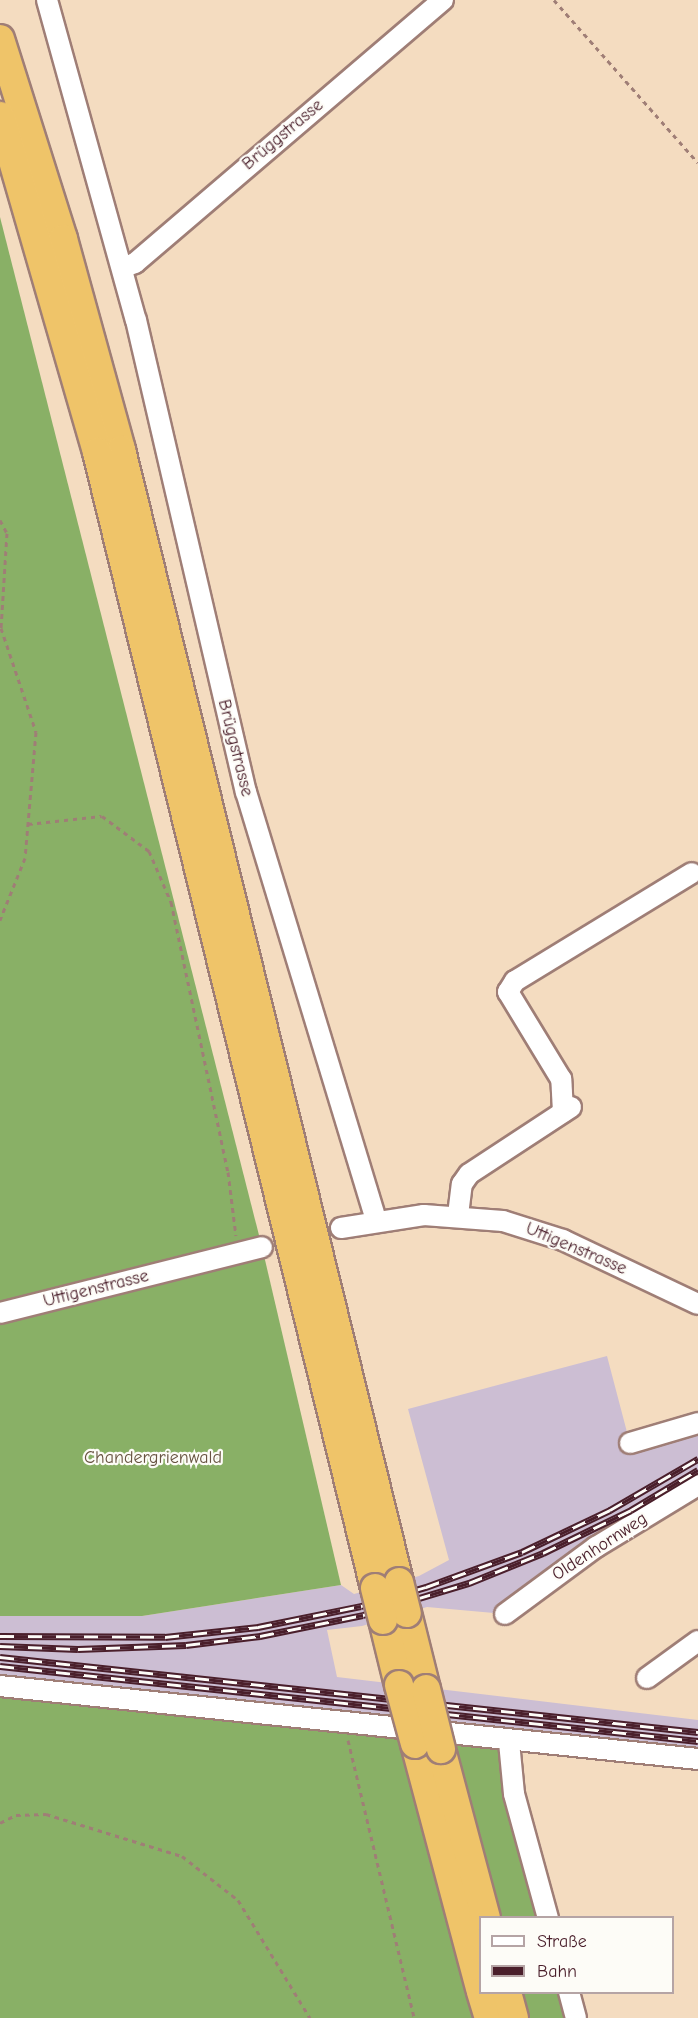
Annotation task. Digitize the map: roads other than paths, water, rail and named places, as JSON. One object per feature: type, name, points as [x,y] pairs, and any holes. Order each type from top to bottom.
[{"type":"highway","points":[[0,39],[63,239],[121,450],[387,1585]]},
{"type":"highway","points":[[0,116],[97,452],[428,1747],[479,1982]]},
{"type":"highway","points":[[428,1747],[486,1916]]},
{"type":"highway","points":[[482,1994],[489,2018]]},
{"type":"highway","points":[[508,1994],[514,2018]]},
{"type":"street","name":"Brüggstrasse","points":[[47,0],[123,268],[243,781],[320,1043],[376,1220]]},
{"type":"street","name":"Brüggstrasse","points":[[123,268],[135,263],[443,0]]},
{"type":"street","points":[[458,1215],[462,1184],[469,1174],[567,1109],[561,1079],[508,992],[515,981],[692,873]]},
{"type":"street","name":"Uttigenstrasse","points":[[340,1228],[376,1220],[458,1215],[503,1221],[543,1232],[698,1304]]},
{"type":"street","name":"Uttigenstrasse","points":[[0,1313],[262,1247]]},
{"type":"street","points":[[630,1443],[698,1423]]},
{"type":"street","name":"Oldenhornweg","points":[[505,1614],[596,1547],[698,1485]]},
{"type":"street","points":[[647,1678],[698,1641]]},
{"type":"street","points":[[0,1686],[508,1742],[698,1759]]},
{"type":"street","points":[[508,1742],[514,1794],[549,1916]]},
{"type":"street","points":[[570,1994],[576,2018]]},
{"type":"railway","points":[[0,1636],[165,1637],[258,1627],[361,1606],[426,1587],[522,1552],[610,1510],[698,1459]]},
{"type":"railway","points":[[0,1646],[78,1649],[186,1645],[260,1636],[363,1615],[469,1583],[543,1553],[631,1510],[698,1470]]},
{"type":"railway","points":[[0,1657],[698,1732]]},
{"type":"railway","points":[[0,1666],[698,1741]]},
{"type":"park label","name":"Chandergrienwald","points":[[153,1458]]}]
